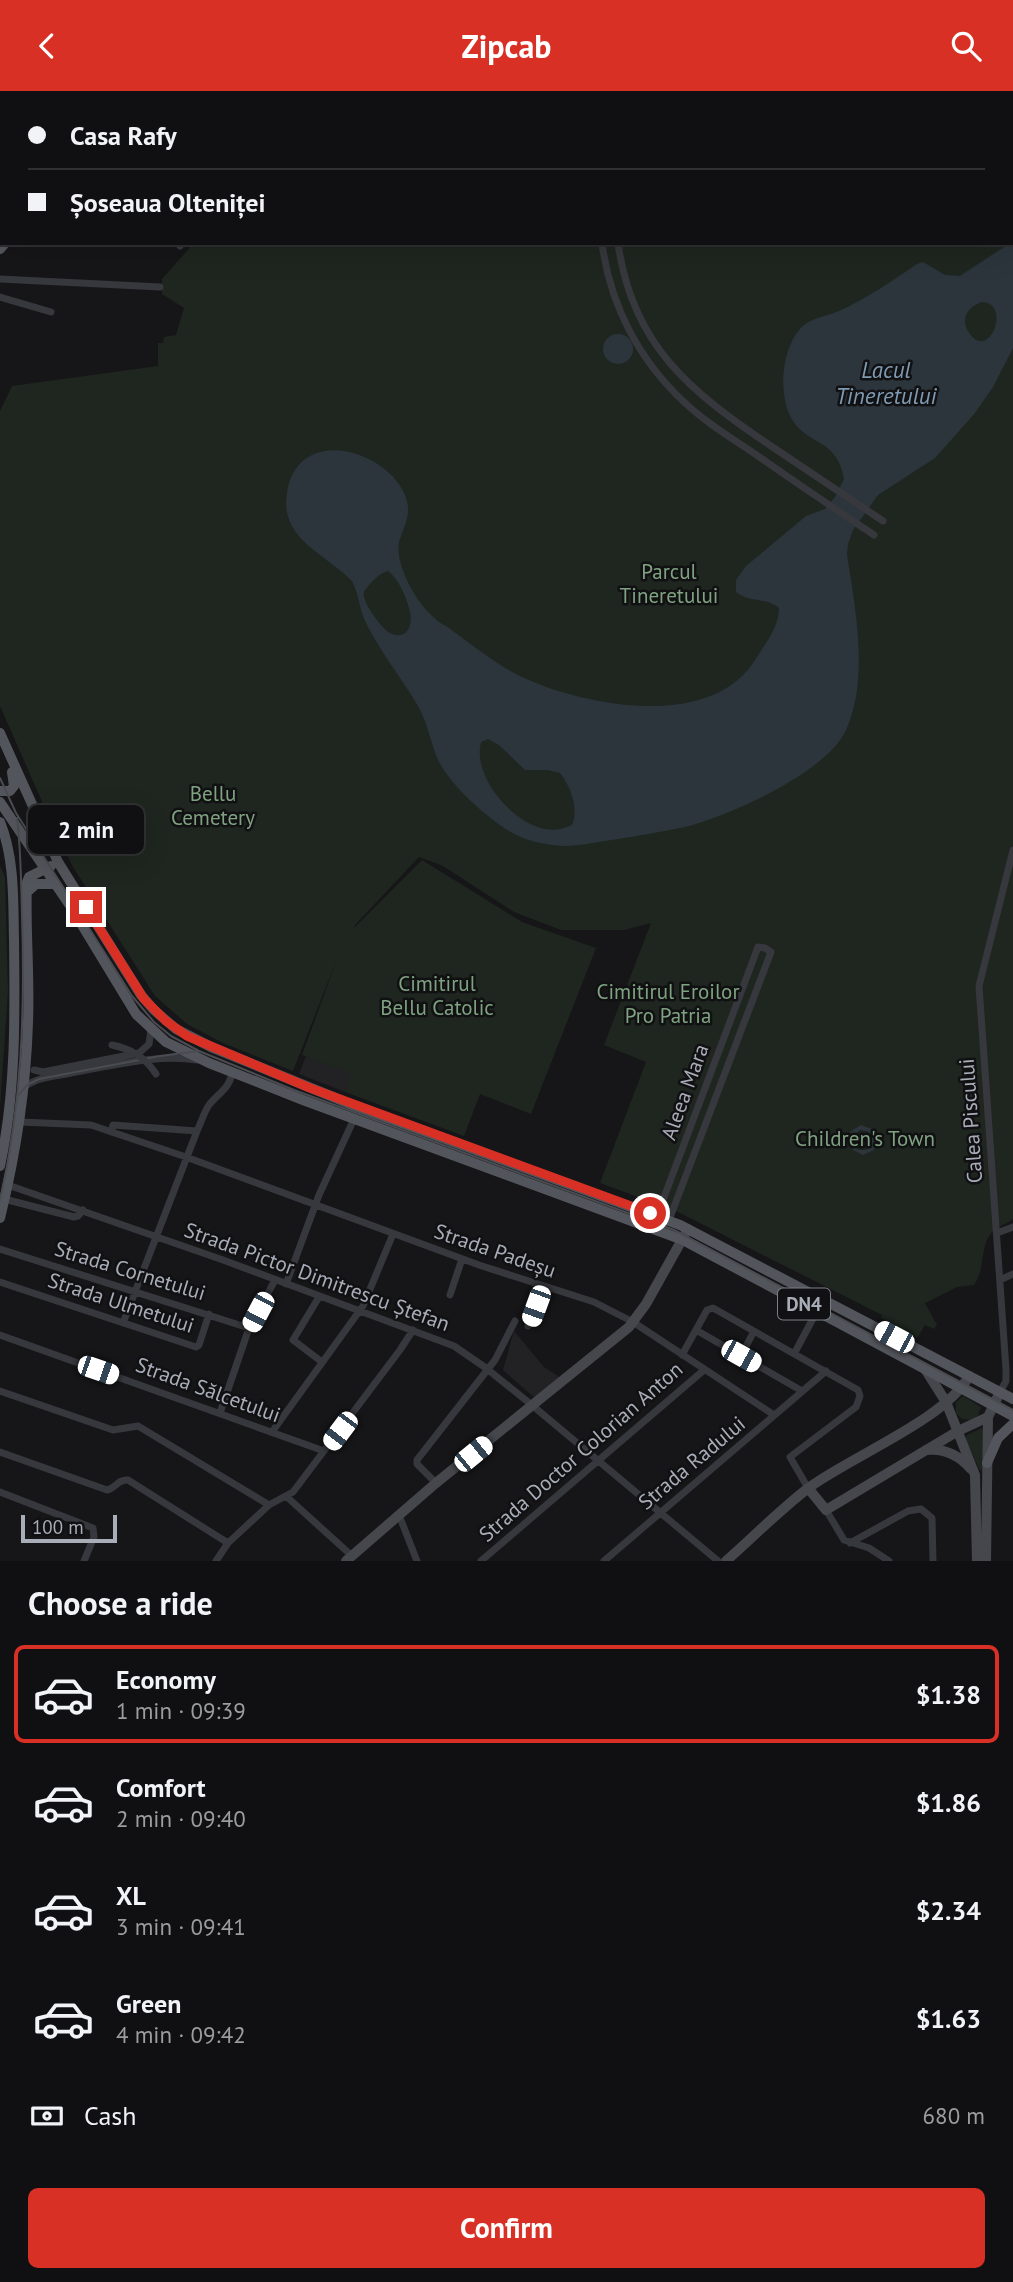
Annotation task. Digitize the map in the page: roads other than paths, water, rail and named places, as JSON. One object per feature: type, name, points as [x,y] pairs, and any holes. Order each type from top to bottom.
[{"type":"main road","points":[[0,733],[58,862],[29,877],[30,1066],[0,1218]]},
{"type":"main road","points":[[0,791],[10,791],[15,786],[6,749]]},
{"type":"main road","name":"DN4","points":[[0,802],[6,815],[46,868],[129,1004],[151,1030],[172,1045],[209,1063],[354,1119],[686,1234],[1013,1399]]},
{"type":"main road","points":[[0,822],[10,860],[15,997],[10,1102],[0,1166]]},
{"type":"main road","name":"DN4","points":[[58,862],[144,999],[166,1021],[187,1036],[333,1097],[669,1220],[686,1234],[817,1311],[1013,1416]]},
{"type":"main road","points":[[27,892],[37,884],[55,884]]},
{"type":"main road","points":[[987,1463],[998,1438],[1013,1424]]},
{"type":"street","points":[[874,535],[738,443],[685,403],[645,357],[624,322],[610,282],[603,247],[618,246],[625,278],[639,317],[656,345],[693,389],[748,431],[883,521]]},
{"type":"street","points":[[0,279],[160,287]]},
{"type":"street","points":[[0,297],[51,312]]},
{"type":"street","points":[[624,322],[639,317]]},
{"type":"street","points":[[738,443],[748,431]]},
{"type":"street","points":[[807,489],[815,476]]},
{"type":"street","name":"Calea Piscului","points":[[1000,1392],[1010,1364],[1000,1280],[979,986],[1013,850]]},
{"type":"street","name":"Aleea Mara","points":[[657,1216],[758,947],[765,948],[771,952],[669,1220]]},
{"type":"street","points":[[30,1066],[43,1072],[138,1053],[149,1044],[151,1030]]},
{"type":"street","points":[[112,1045],[140,1056],[156,1074]]},
{"type":"street","points":[[24,1087],[33,1081],[136,1061],[182,1058],[209,1063]]},
{"type":"street","points":[[30,1066],[48,1078]]},
{"type":"street","points":[[123,1323],[197,1131],[208,1106],[220,1097],[232,1078],[232,1072]]},
{"type":"street","points":[[286,1284],[315,1205],[354,1119]]},
{"type":"street","name":"Strada Padeșu","points":[[20,1122],[91,1125],[186,1157],[462,1259],[594,1302],[633,1322],[774,1415]]},
{"type":"street","name":"Strada Padeșu","points":[[111,1132],[113,1125],[197,1131]]},
{"type":"street","name":"Strada Pictor Dimitrescu Ștefan","points":[[8,1185],[454,1346],[533,1406],[718,1561]]},
{"type":"street","name":"Strada Pictor Dimitrescu Ștefan","points":[[5,1199],[74,1217],[83,1210]]},
{"type":"street","points":[[997,1233],[1013,1227]]},
{"type":"street","points":[[272,1431],[365,1303],[393,1234]]},
{"type":"street","points":[[287,1497],[349,1558],[633,1322],[686,1234]]},
{"type":"street","name":"Strada Cornetului","points":[[0,1249],[249,1328]]},
{"type":"street","points":[[450,1294],[462,1259]]},
{"type":"street","points":[[1000,1280],[1013,1274]]},
{"type":"street","points":[[220,1413],[249,1328],[275,1280]]},
{"type":"street","name":"Strada Ulmetului","points":[[0,1282],[195,1347],[199,1345],[209,1314]]},
{"type":"street","points":[[528,1326],[542,1286]]},
{"type":"street","points":[[319,1297],[293,1340],[321,1362]]},
{"type":"street","points":[[682,1355],[710,1308],[858,1390],[860,1399],[856,1407],[790,1457],[841,1537],[850,1543],[869,1548],[888,1561]]},
{"type":"street","points":[[794,1354],[817,1311]]},
{"type":"street","points":[[436,1483],[416,1462],[486,1368],[495,1360],[515,1321]]},
{"type":"street","points":[[216,1561],[228,1543],[269,1505],[293,1492],[413,1330]]},
{"type":"street","points":[[696,1330],[802,1391]]},
{"type":"street","points":[[741,1356],[754,1331]]},
{"type":"street","name":"Strada Sălcetului","points":[[0,1335],[324,1451]]},
{"type":"street","points":[[925,1369],[946,1402],[975,1475],[977,1561]]},
{"type":"street","name":"Strada Doctor Colorian Anton","points":[[481,1561],[704,1370]]},
{"type":"street","name":"Strada Radului","points":[[604,1561],[826,1371]]},
{"type":"street","points":[[726,1561],[808,1489],[946,1402],[962,1389],[969,1375]]},
{"type":"street","points":[[0,1391],[113,1430],[138,1426],[269,1505]]},
{"type":"street","points":[[986,1561],[988,1417],[1000,1392]]},
{"type":"street","points":[[826,1510],[958,1431],[988,1417]]},
{"type":"street","points":[[925,1450],[941,1450],[952,1454],[975,1475]]},
{"type":"street","points":[[0,1452],[107,1490],[119,1481],[128,1480],[228,1543]]},
{"type":"street","points":[[0,1492],[93,1528],[95,1532],[84,1561]]},
{"type":"street","points":[[850,1543],[908,1511],[920,1509],[932,1518],[933,1561]]},
{"type":"street","points":[[399,1515],[416,1561]]},
{"type":"water","name":"Lacul Tineretului","points":[[1007,245],[1013,245],[1013,348],[993,387],[975,413],[935,458],[878,495],[853,530],[847,554],[859,668],[853,712],[845,732],[834,747],[818,763],[797,777],[726,813],[685,827],[582,845],[550,845],[522,837],[499,825],[467,797],[441,765],[418,706],[365,621],[352,581],[307,544],[290,522],[286,509],[288,487],[302,462],[325,451],[354,453],[382,467],[393,477],[402,488],[407,501],[407,517],[399,542],[399,553],[412,590],[437,621],[512,672],[548,688],[611,703],[645,706],[678,704],[709,697],[735,682],[755,660],[777,622],[779,608],[736,592],[736,580],[746,566],[806,516],[825,509],[844,479],[835,456],[799,429],[788,411],[783,385],[784,371],[790,345],[796,334],[808,322],[859,301],[917,264],[923,262],[945,275],[960,276]],"holes":[[[982,302],[991,305],[996,312],[994,330],[983,341],[976,340],[968,331],[965,317],[973,306]],[[388,571],[398,583],[409,608],[410,624],[402,635],[390,633],[382,626],[364,596],[369,585]],[[488,739],[499,745],[525,770],[560,773],[573,798],[575,812],[572,825],[545,829],[532,825],[508,808],[497,796],[483,769],[481,742]]]},
{"type":"water","points":[[618,334],[628,339],[633,349],[628,359],[618,364],[608,359],[603,349],[608,339]]},
{"type":"water","points":[[861,1125],[872,1129],[877,1139],[874,1150],[863,1155],[853,1150],[848,1140],[851,1131]],"holes":[[[860,1130],[867,1131],[872,1136],[872,1145],[866,1150],[858,1150],[853,1144],[854,1135]]]},
{"type":"tram line","points":[[0,778],[16,813],[132,996],[154,1022],[171,1036],[199,1051],[294,1090],[674,1230],[1013,1410]]},
{"type":"tram line","points":[[0,1200],[13,1129],[22,1022],[22,914],[17,818]]},
{"type":"tram line","points":[[17,1097],[27,1085],[39,1079],[199,1051]]},
{"type":"park label","name":"Parcul Tineretului","points":[[669,584]]},
{"type":"park label","name":"Bellu Cemetery","points":[[213,806]]},
{"type":"park label","name":"Cimitirul Bellu Catolic","points":[[437,996]]},
{"type":"park label","name":"Cimitirul Eroilor Pro Patria","points":[[668,1004]]},
{"type":"park label","name":"Children's Town","points":[[865,1139]]}]
